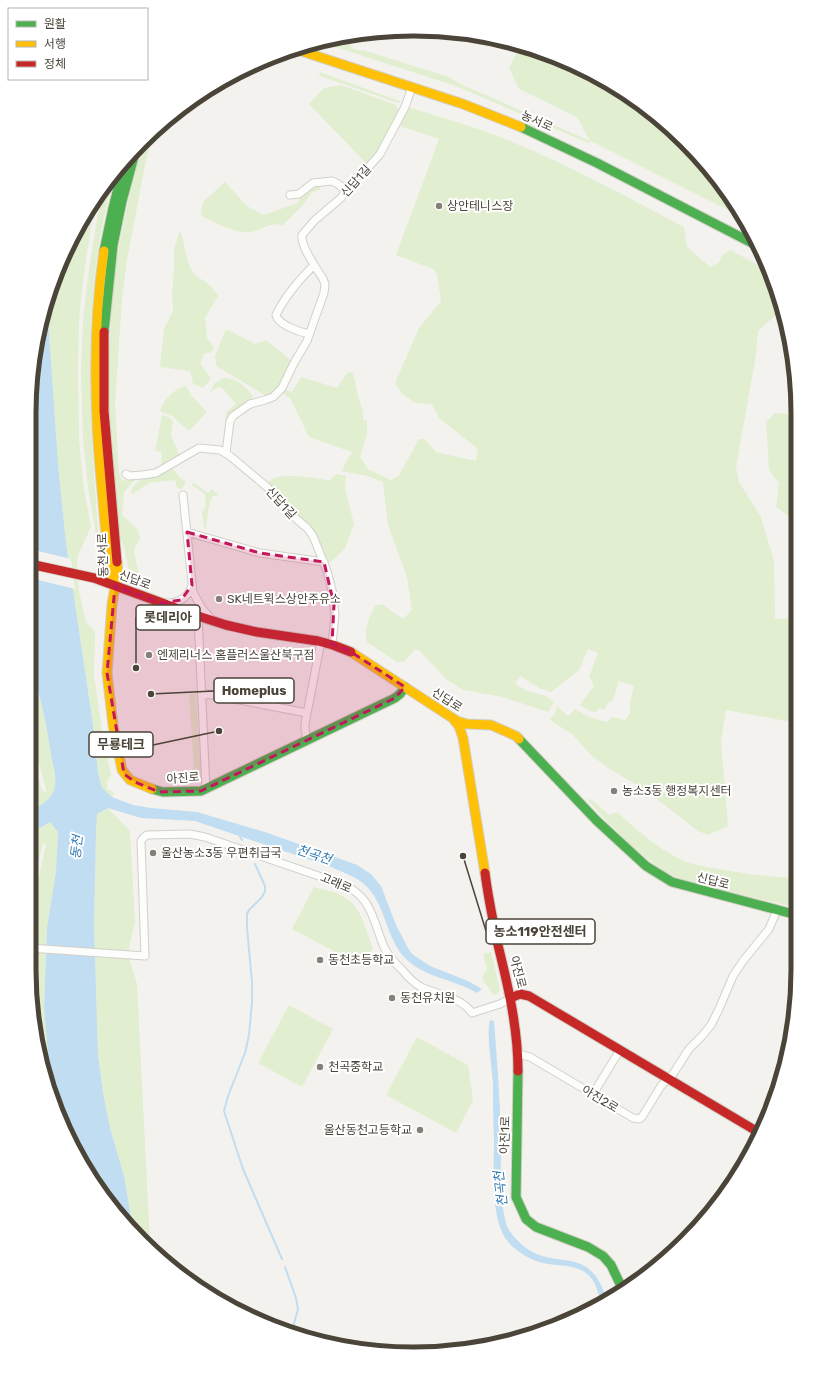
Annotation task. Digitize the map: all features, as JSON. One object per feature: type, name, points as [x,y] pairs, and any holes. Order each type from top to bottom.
[{"type":"street","name":"농서로","points":[[305,52],[494,115],[530,130],[597,162],[749,241]]},
{"type":"street","name":"신답1길","points":[[226,453],[232,416],[250,404],[269,399],[279,392],[309,334],[325,288],[323,279],[304,247],[301,238],[302,235],[314,220],[341,198],[354,179],[367,168],[384,148],[405,107],[412,87]]},
{"type":"street","name":"동천서로","points":[[116,586],[118,571],[104,411],[104,332],[113,245],[122,201],[132,162]]},
{"type":"street","name":"동천서로","points":[[116,586],[110,568],[100,470],[96,419],[95,371],[96,332],[105,244],[121,176]]},
{"type":"street","points":[[290,195],[299,194],[313,183],[332,181],[346,191]]},
{"type":"street","points":[[309,334],[298,331],[284,324],[276,318],[276,315],[291,290],[314,265]]},
{"type":"street","name":"신답1길","points":[[126,474],[130,476],[156,473],[199,448],[220,450],[226,453],[267,487],[287,511],[310,532],[324,562],[330,582],[335,615],[332,644]]},
{"type":"street","points":[[183,495],[193,592],[201,607],[214,622]]},
{"type":"street","points":[[187,532],[260,554],[324,562]]},
{"type":"street","name":"신답로","points":[[36,565],[92,578],[214,622],[257,632],[322,641],[348,650],[454,720],[464,723],[491,725],[516,736],[597,820],[637,858],[656,872],[680,885],[791,914]]},
{"type":"street","points":[[162,603],[173,603],[181,600],[190,591],[192,585]]},
{"type":"street","name":"아진로","points":[[116,586],[112,604],[107,673],[112,714],[122,770],[130,780],[159,792],[195,791],[206,789],[307,739],[395,698],[405,687]]},
{"type":"street","points":[[198,616],[206,789]]},
{"type":"street","points":[[307,739],[305,730],[322,641]]},
{"type":"street","points":[[202,693],[308,713]]},
{"type":"street","name":"아진로","points":[[454,720],[459,726],[464,742],[488,894],[511,998],[520,994],[526,994],[755,1130]]},
{"type":"street","points":[[464,742],[470,732],[481,724]]},
{"type":"street","name":"고래로","points":[[36,948],[145,956],[142,838],[147,835],[190,834],[205,837],[353,889],[367,903],[388,953],[408,978],[421,987],[461,1003],[472,1013],[500,1004],[511,998]]},
{"type":"street","points":[[668,1079],[676,1070],[689,1049],[711,1026],[733,976],[743,960],[769,929],[777,910]]},
{"type":"street","points":[[506,975],[515,984],[544,1004]]},
{"type":"street","name":"아진1로","points":[[511,998],[518,1054],[516,1197],[528,1222],[539,1229],[582,1244],[599,1252],[611,1265],[620,1285]]},
{"type":"street","points":[[593,1094],[620,1050]]},
{"type":"street","name":"아진2로","points":[[518,1054],[530,1057],[633,1118],[639,1119],[644,1115],[659,1089],[668,1079]]},
{"type":"highlighted area","points":[[187,532],[260,553],[324,562],[334,605],[332,644],[348,650],[405,687],[395,698],[201,791],[159,792],[135,782],[124,774],[107,673],[115,586],[162,603],[181,600],[192,585]]},
{"type":"green space","points":[[341,43],[350,44],[353,49],[363,50],[449,77],[458,83],[590,141],[577,117],[519,89],[509,68],[518,51],[558,65],[580,75],[623,100],[662,130],[697,165],[713,184],[732,212],[591,141],[588,143],[456,86],[330,45]]},
{"type":"green space","points":[[319,72],[400,102],[398,103],[320,76]]},
{"type":"green space","points":[[341,85],[396,105],[399,111],[381,146],[366,163],[309,104],[324,88]]},
{"type":"green space","points":[[408,107],[487,132],[556,161],[684,227],[687,247],[710,267],[719,262],[723,255],[730,250],[761,266],[777,314],[758,331],[756,355],[736,467],[739,482],[761,517],[774,561],[775,619],[790,618],[791,603],[791,722],[726,710],[721,741],[728,826],[708,835],[698,831],[645,790],[608,768],[591,755],[573,735],[550,720],[555,713],[557,706],[568,716],[575,709],[589,717],[606,722],[613,717],[625,720],[630,713],[630,703],[634,686],[619,681],[613,700],[607,704],[605,710],[599,708],[596,712],[589,711],[580,705],[594,686],[589,677],[598,653],[588,649],[579,670],[551,692],[541,689],[520,676],[515,684],[527,691],[546,696],[554,702],[548,712],[503,697],[463,690],[446,679],[419,650],[414,650],[404,662],[397,662],[367,642],[366,632],[368,623],[375,606],[382,604],[403,619],[412,610],[407,577],[388,525],[383,482],[368,476],[341,471],[352,452],[309,437],[290,398],[282,393],[284,389],[292,392],[301,377],[337,388],[348,372],[353,373],[363,412],[363,419],[367,421],[367,434],[360,457],[369,470],[391,480],[399,475],[419,439],[425,439],[436,452],[476,461],[478,449],[439,418],[432,404],[416,403],[402,394],[395,383],[419,328],[441,301],[437,274],[433,269],[396,255],[439,139],[400,126]]},
{"type":"green space","points":[[152,142],[146,160],[127,260],[122,297],[115,406],[119,474],[121,475],[120,478],[125,481],[136,478],[124,492],[122,515],[138,530],[140,539],[134,549],[139,578],[141,581],[131,578],[130,576],[124,547],[118,532],[108,411],[108,371],[113,286],[119,247],[141,153]]},
{"type":"green space","points":[[225,182],[247,206],[264,215],[297,203],[306,190],[320,184],[320,190],[312,192],[303,205],[283,225],[270,225],[255,231],[244,232],[225,227],[201,216],[204,201]]},
{"type":"green space","points":[[111,188],[99,242],[95,269],[90,348],[91,412],[99,541],[97,541],[88,488],[83,441],[81,371],[83,320],[88,275],[101,203]]},
{"type":"green space","points":[[93,216],[79,319],[78,371],[79,440],[84,488],[91,527],[77,559],[77,572],[84,614],[87,623],[95,632],[94,675],[102,730],[111,775],[107,782],[107,789],[114,793],[112,797],[102,788],[98,773],[93,725],[66,543],[58,464],[48,319],[56,292],[65,269],[75,247]]},
{"type":"green space","points":[[179,232],[183,238],[187,260],[195,275],[205,281],[218,296],[205,318],[207,338],[214,347],[211,353],[205,353],[200,363],[210,377],[210,380],[203,388],[193,384],[190,371],[160,367],[164,329],[173,311],[172,293],[174,250]]},
{"type":"green space","points":[[226,329],[255,344],[266,340],[292,361],[278,390],[268,396],[265,395],[216,366],[215,356]]},
{"type":"green space","points":[[222,378],[231,379],[240,383],[248,389],[253,397],[250,401],[232,413],[224,448],[226,412],[236,404],[224,390],[219,387],[210,392],[214,384]]},
{"type":"green space","points":[[186,386],[191,395],[207,412],[189,431],[172,416],[160,411],[164,402],[170,395],[177,389]]},
{"type":"green space","points":[[775,413],[791,414],[791,518],[776,507],[779,483],[769,470],[766,422]]},
{"type":"green space","points":[[162,415],[170,418],[173,422],[171,436],[179,457],[163,466],[161,465],[162,452],[155,451]]},
{"type":"green space","points":[[172,468],[180,478],[186,482],[182,489],[177,488],[175,480],[149,483],[131,494],[132,488],[141,480]]},
{"type":"green space","points":[[336,474],[346,476],[345,488],[354,524],[345,549],[328,564],[319,542],[270,486],[269,482],[273,479],[287,476],[330,480]]},
{"type":"green space","points":[[192,483],[208,493],[211,489],[218,494],[217,496],[213,496],[211,500],[205,531],[202,513],[206,505],[205,494],[192,485]]},
{"type":"green space","points":[[36,682],[48,735],[55,782],[54,790],[47,800],[36,808],[36,769],[42,791],[47,792],[36,754]]},
{"type":"green space","points":[[196,693],[201,776],[199,778],[188,780],[187,778],[190,776],[194,767],[189,694]]},
{"type":"green space","points":[[591,799],[609,815],[617,812],[655,844],[671,855],[680,859],[700,866],[733,872],[791,878],[791,906],[681,879],[655,864],[631,845],[588,800]]},
{"type":"green space","points":[[108,808],[130,831],[135,922],[129,947],[130,961],[137,984],[150,1239],[132,1220],[124,1176],[110,1128],[103,1093],[98,1055],[94,925],[97,814]]},
{"type":"green space","points":[[50,822],[58,832],[56,872],[47,928],[44,1008],[49,1069],[39,1019],[36,970],[36,890],[46,844],[43,843],[36,872],[36,828],[42,827]]},
{"type":"green space","points":[[314,887],[342,896],[350,901],[358,910],[373,949],[364,967],[292,929]]},
{"type":"green space","points":[[491,952],[500,990],[498,993],[493,995],[482,978],[487,969],[483,954]]},
{"type":"green space","points":[[289,1005],[333,1029],[302,1087],[258,1063]]},
{"type":"green space","points":[[417,1037],[468,1065],[473,1100],[456,1133],[386,1095]]},
{"type":"water","name":"동천","points":[[48,319],[58,464],[66,543],[93,725],[98,773],[102,788],[112,797],[133,805],[197,812],[268,833],[357,865],[371,874],[381,886],[396,925],[412,954],[430,966],[468,981],[482,989],[477,993],[459,984],[421,970],[413,965],[398,950],[377,901],[371,892],[364,884],[348,874],[195,821],[141,818],[108,808],[97,814],[94,925],[98,1055],[103,1093],[110,1128],[124,1176],[132,1220],[114,1199],[100,1179],[75,1136],[56,1091],[49,1069],[44,1008],[47,928],[56,872],[58,832],[50,822],[42,827],[36,828],[36,808],[47,800],[54,790],[55,782],[48,735],[37,685],[36,414],[39,364]]},
{"type":"water","name":"천곡천","points":[[490,1020],[494,1021],[500,1109],[501,1192],[507,1226],[516,1239],[531,1251],[543,1256],[578,1263],[589,1269],[598,1279],[605,1294],[599,1297],[594,1283],[586,1273],[569,1266],[538,1262],[527,1257],[517,1251],[509,1243],[501,1229],[497,1217],[494,1190],[493,1083],[489,1026]]},
{"type":"pier","points":[[36,550],[71,559],[75,589],[36,579]]},
{"type":"waterway","points":[[239,834],[242,840]]},
{"type":"waterway","points":[[255,864],[265,886],[265,891],[262,897],[247,914],[252,982],[249,1035],[245,1053],[228,1096],[224,1111],[243,1169],[282,1259]]},
{"type":"waterway","points":[[285,1267],[296,1298],[298,1309],[293,1327]]},
{"type":"traffic: fast","points":[[521,127],[597,163],[749,241]]},
{"type":"traffic: fast","points":[[104,332],[113,245],[122,201],[132,162]]},
{"type":"traffic: fast","points":[[104,251],[121,176]]},
{"type":"traffic: fast","points":[[152,789],[163,792],[201,791],[395,698],[405,687]]},
{"type":"traffic: fast","points":[[519,739],[597,821],[646,866],[672,882],[791,913]]},
{"type":"traffic: fast","points":[[518,1071],[516,1197],[526,1219],[536,1227],[588,1247],[603,1256],[611,1265],[620,1285]]},
{"type":"traffic: slow","points":[[305,52],[463,104],[521,127]]},
{"type":"traffic: slow","points":[[104,251],[100,281],[96,341],[96,401],[99,461],[106,538],[115,584]]},
{"type":"traffic: slow","points":[[117,562],[118,571],[112,604],[107,673],[113,725],[122,770],[130,780],[152,789]]},
{"type":"traffic: slow","points":[[351,652],[457,721],[467,724],[491,725],[516,736],[519,739]]},
{"type":"traffic: slow","points":[[454,720],[459,726],[463,738],[485,873]]},
{"type":"traffic: jam","points":[[104,332],[104,411],[117,562]]},
{"type":"traffic: jam","points":[[36,565],[94,578],[226,625],[257,632],[318,641],[351,652]]},
{"type":"traffic: jam","points":[[485,873],[492,918],[512,1007],[518,1055],[518,1071]]},
{"type":"traffic: jam","points":[[511,998],[520,994],[529,996],[755,1130]]},
{"type":"place","name":"상안테니스장","points":[[439,206]]},
{"type":"place","name":"SK네트윅스상안주유소","points":[[219,599]]},
{"type":"place","name":"엔제리너스 홈플러스울산북구점","points":[[149,655]]},
{"type":"place","name":"롯데리아","points":[[136,668]]},
{"type":"place","name":"Homeplus","points":[[151,694]]},
{"type":"place","name":"무룡테크","points":[[219,731]]},
{"type":"place","name":"농소3동 행정복지센터","points":[[614,791]]},
{"type":"place","name":"울산농소3동 우편취급국","points":[[153,853]]},
{"type":"place","name":"농소119안전센터","points":[[463,856]]},
{"type":"place","name":"동천초등학교","points":[[320,960]]},
{"type":"place","name":"동천유치원","points":[[392,998]]},
{"type":"place","name":"천곡중학교","points":[[320,1067]]},
{"type":"place","name":"울산동천고등학교","points":[[420,1130]]}]
